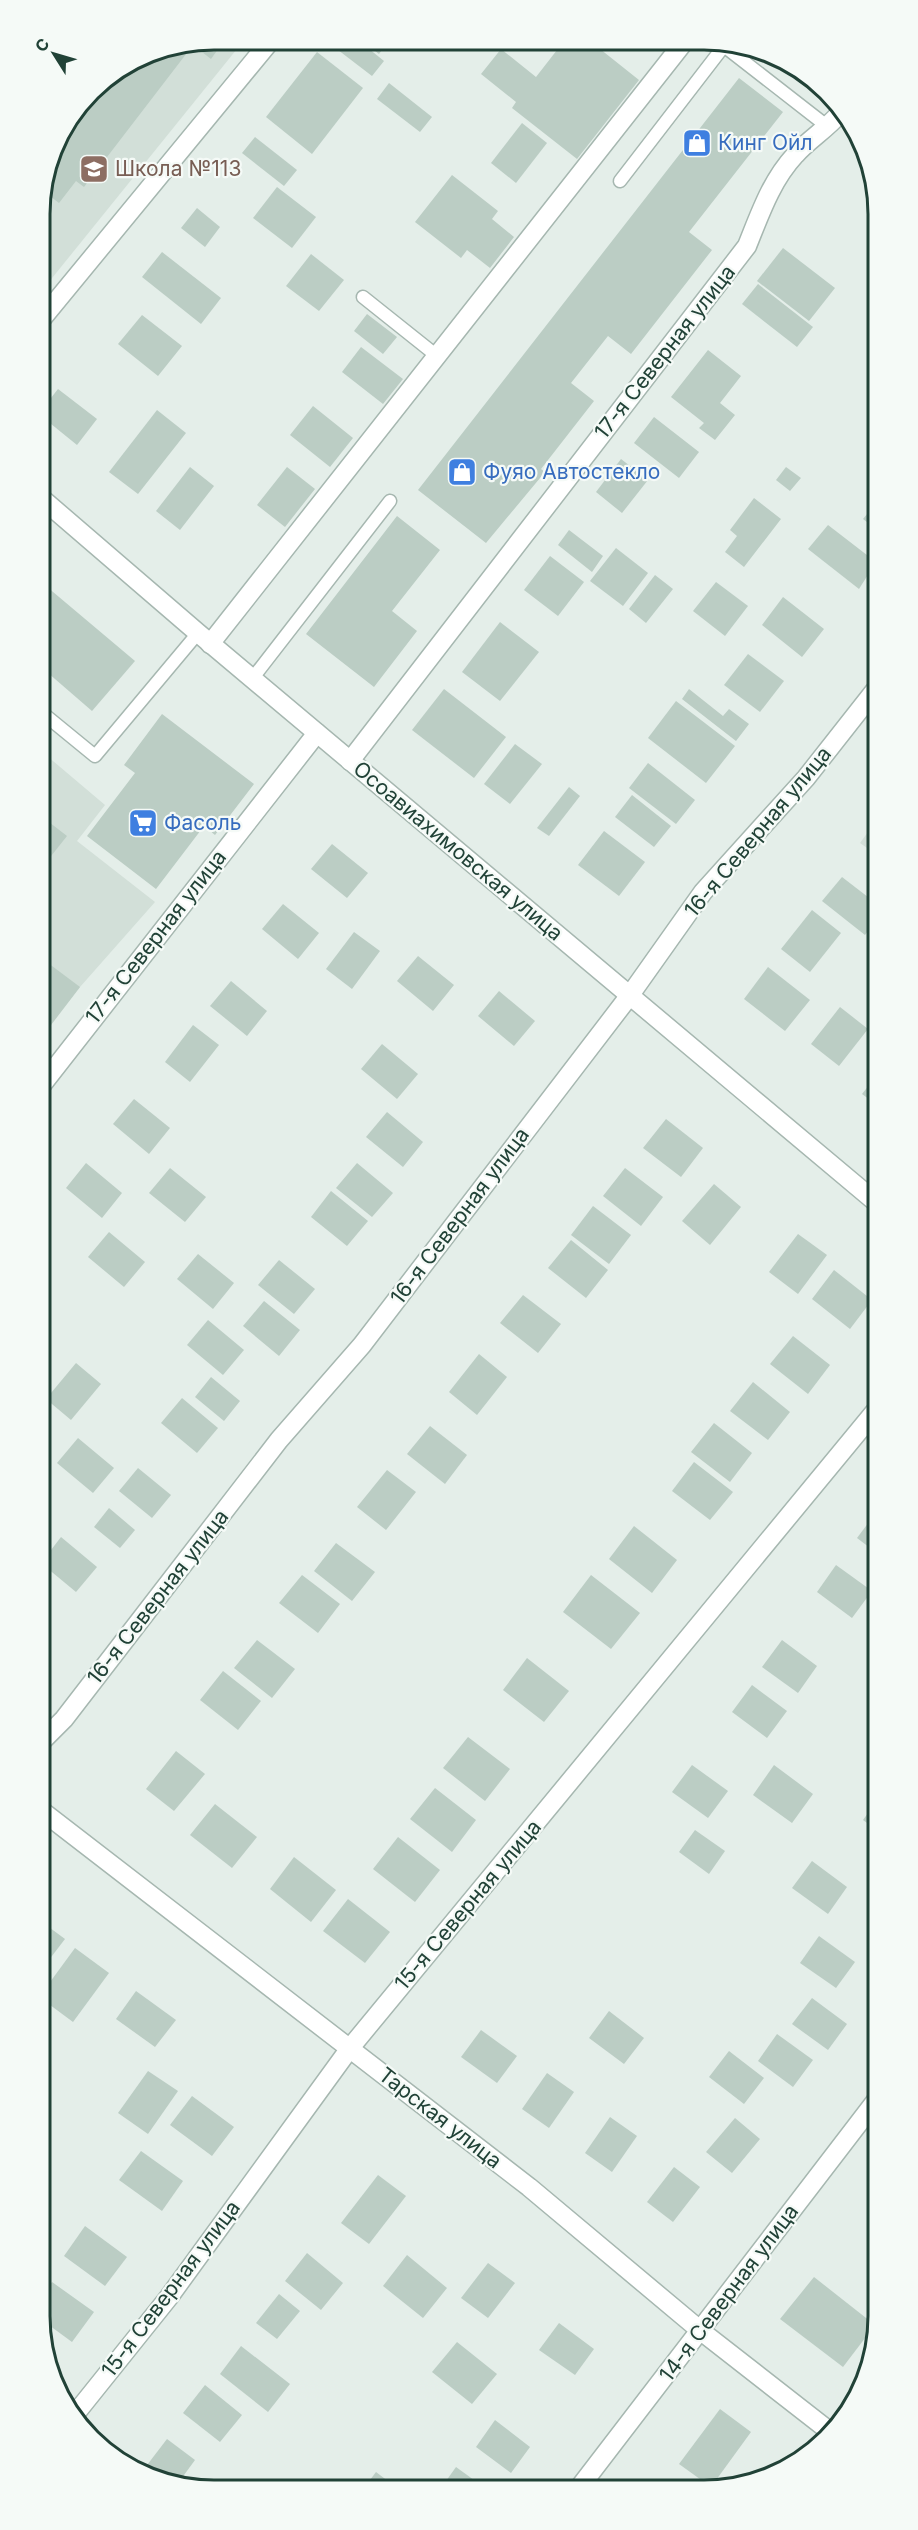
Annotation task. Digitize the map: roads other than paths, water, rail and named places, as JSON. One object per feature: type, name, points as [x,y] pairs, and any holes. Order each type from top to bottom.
[{"type":"street","points":[[50,309],[264,49]]},
{"type":"street","points":[[204,639],[437,356],[678,49]]},
{"type":"street","name":"17-я Северная улица","points":[[350,761],[747,246],[773,183],[796,153],[828,127],[837,117]]},
{"type":"street","name":"Осоавиахимовская улица","points":[[50,506],[204,639],[868,1195]]},
{"type":"street","name":"16-я Северная улица","points":[[50,1733],[64,1719],[279,1440],[362,1345],[630,994],[703,892],[806,778],[868,699]]},
{"type":"street","name":"17-я Северная улица","points":[[50,1074],[317,733]]},
{"type":"street","name":"15-я Северная улица","points":[[78,2410],[169,2296],[350,2048],[868,1421]]},
{"type":"street","name":"Тарская улица","points":[[50,1817],[529,2187],[701,2331],[825,2428]]},
{"type":"street","name":"14-я Северная улица","points":[[585,2480],[868,2111]]},
{"type":"lane","points":[[620,181],[721,51]]},
{"type":"lane","points":[[737,53],[828,127]]},
{"type":"lane","points":[[363,297],[437,356]]},
{"type":"lane","points":[[252,679],[390,501]]},
{"type":"lane","points":[[50,719],[95,756],[204,639]]},
{"type":"place","name":"Кинг Ойл","points":[[697,143]]},
{"type":"place","name":"Школа №113","points":[[94,169]]},
{"type":"place","name":"Фуяо Автостекло","points":[[462,472]]},
{"type":"place","name":"Фасоль","points":[[143,823]]}]
